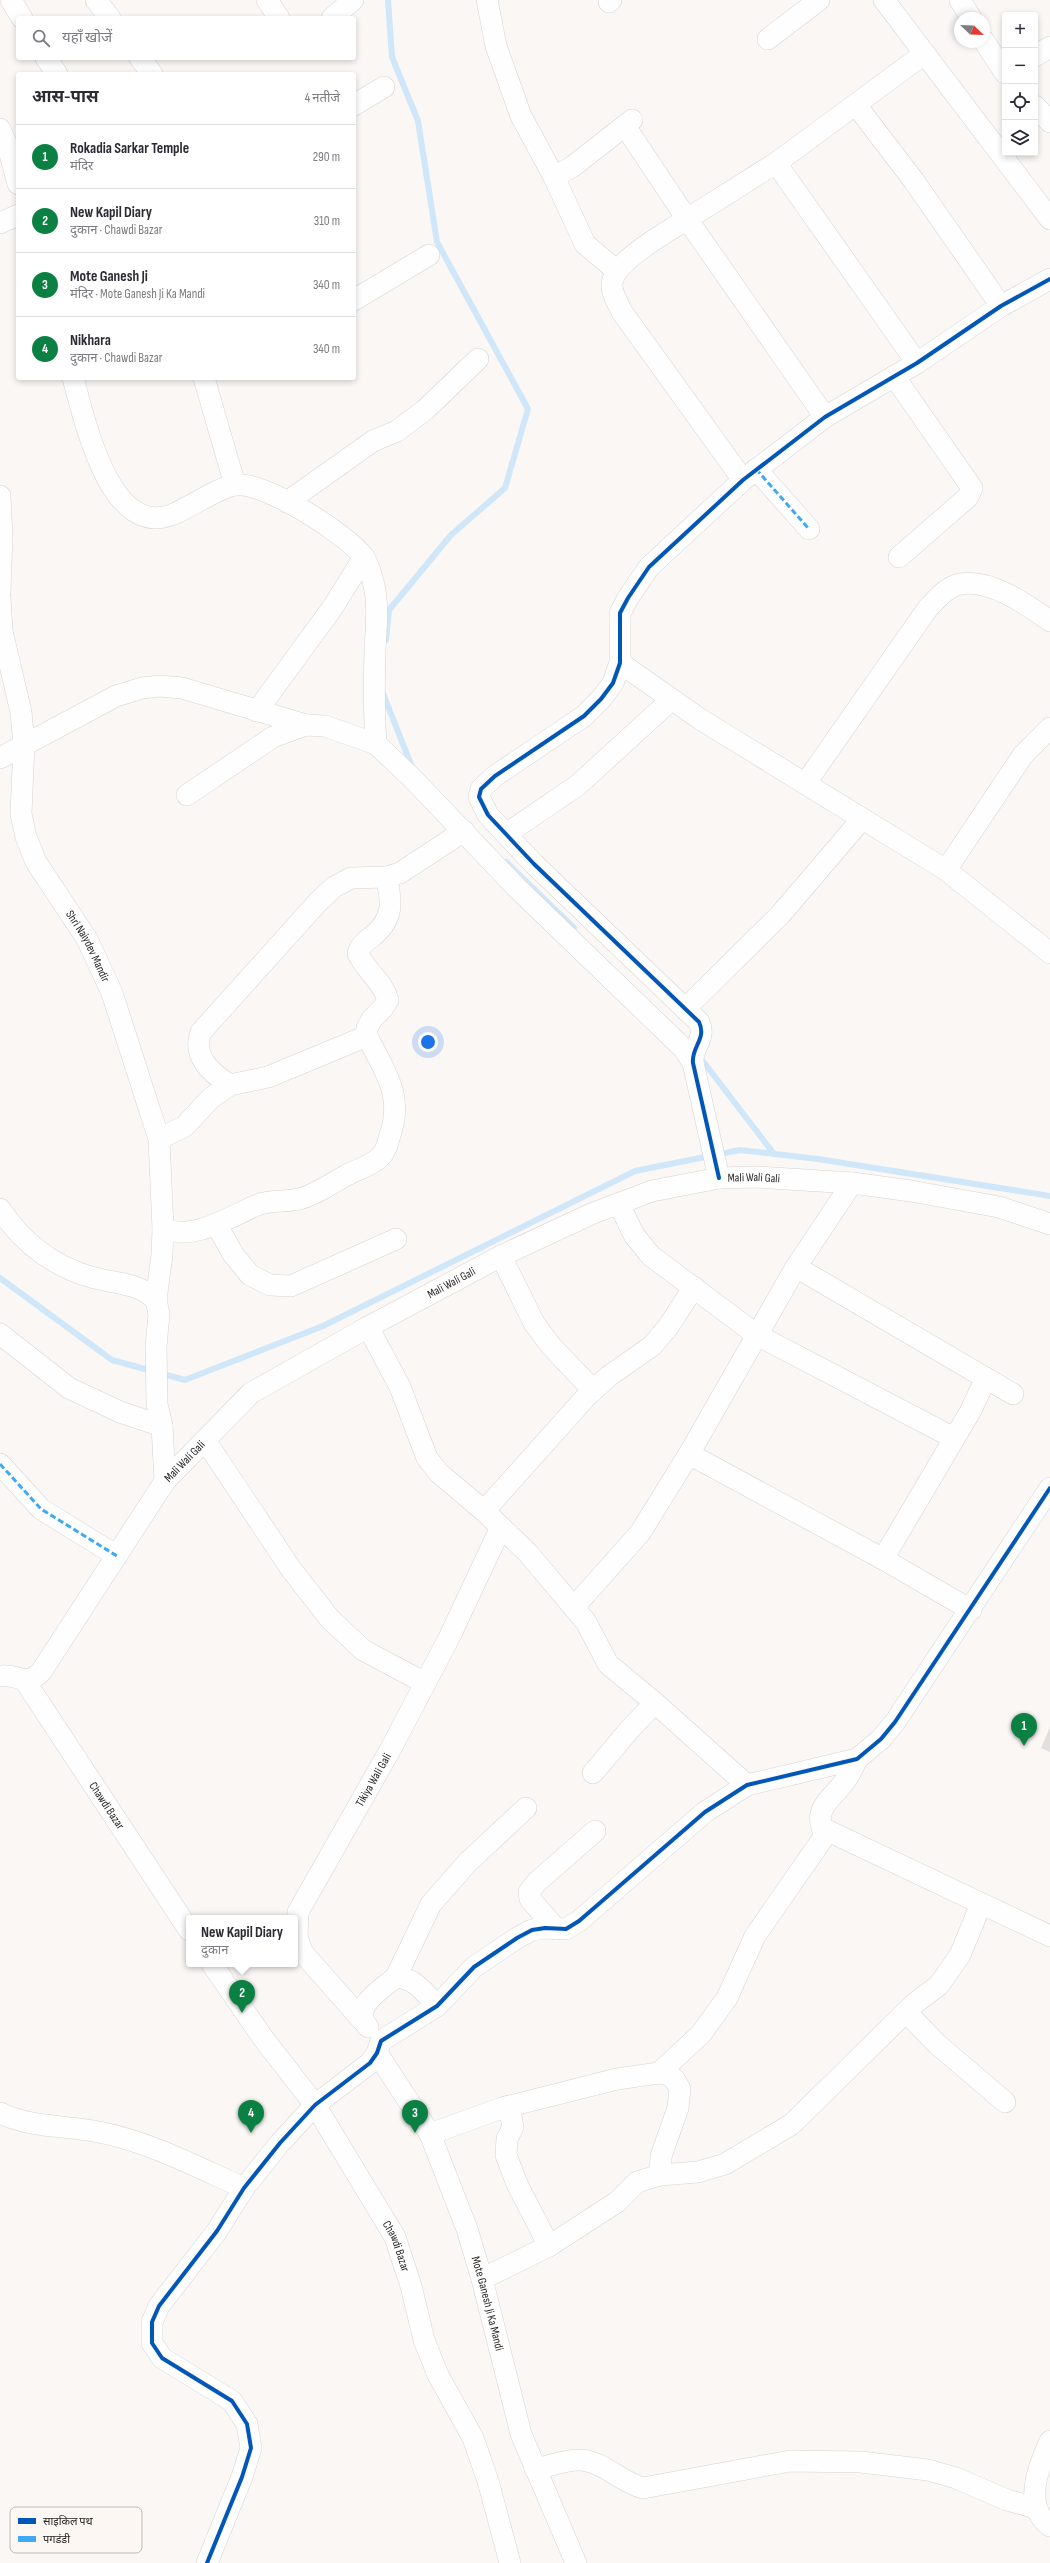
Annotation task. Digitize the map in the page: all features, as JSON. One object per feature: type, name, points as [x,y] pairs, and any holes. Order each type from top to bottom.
[{"type":"street","points":[[12,0],[21,16]]},
{"type":"street","points":[[96,0],[108,16]]},
{"type":"street","points":[[267,0],[278,16]]},
{"type":"street","points":[[334,16],[354,0]]},
{"type":"street","points":[[487,0],[496,46],[521,116],[554,177],[585,244],[617,271]]},
{"type":"street","points":[[884,0],[1050,219]]},
{"type":"street","points":[[960,0],[967,12]]},
{"type":"street","points":[[768,39],[806,4]]},
{"type":"street","points":[[1038,54],[1050,47]]},
{"type":"street","points":[[989,48],[1002,68]]},
{"type":"street","points":[[809,529],[750,474],[622,312],[612,291],[612,282],[617,271],[625,261],[687,219],[776,163],[924,54]]},
{"type":"street","points":[[47,60],[56,72]]},
{"type":"street","points":[[142,60],[150,72]]},
{"type":"street","points":[[356,104],[384,87]]},
{"type":"street","points":[[856,105],[914,181],[1000,306]]},
{"type":"street","points":[[1038,109],[1050,122]]},
{"type":"street","points":[[554,177],[572,167],[628,123],[687,219],[825,417]]},
{"type":"street","points":[[0,129],[9,150],[16,176]]},
{"type":"street","points":[[776,163],[917,363]]},
{"type":"street","points":[[0,223],[16,216]]},
{"type":"street","points":[[356,299],[429,255]]},
{"type":"street","points":[[717,1169],[704,1104],[696,1052],[702,1030],[699,1022],[534,864],[482,806],[479,797],[480,789],[495,776],[584,716],[601,700],[613,683],[620,663],[620,613],[628,598],[649,567],[750,474],[825,417],[917,363],[1000,306],[1050,279]]},
{"type":"street","points":[[287,502],[374,441],[397,431],[414,418],[478,360]]},
{"type":"street","points":[[894,376],[972,488],[968,497],[898,557]]},
{"type":"street","points":[[74,380],[92,449],[105,475],[122,500],[138,514],[153,518],[170,516],[235,485],[252,485],[287,502],[339,534],[364,557],[374,582],[377,608],[374,706],[376,744]]},
{"type":"street","points":[[205,380],[235,485]]},
{"type":"street","points":[[0,501],[2,537],[0,592]]},
{"type":"street","points":[[257,710],[333,607],[364,557]]},
{"type":"street","points":[[805,784],[928,608],[944,592],[959,584],[979,585],[996,589],[1050,621]]},
{"type":"street","name":"Shri Naiydev Mandir","points":[[0,598],[2,631],[21,712],[24,744],[21,814],[26,837],[36,862],[87,940],[112,993],[159,1140],[163,1229],[162,1254],[156,1300],[159,1314],[156,1346],[157,1404],[162,1426],[165,1481]]},
{"type":"street","points":[[620,663],[671,700],[946,870],[1050,953]]},
{"type":"street","points":[[0,758],[116,696],[142,688],[160,686],[182,688],[306,725],[326,726],[376,744],[464,831],[517,888],[684,1049],[696,1052]]},
{"type":"street","points":[[506,834],[578,785],[671,700]]},
{"type":"street","points":[[187,795],[273,737],[306,725]]},
{"type":"street","points":[[946,870],[1023,755],[1050,728]]},
{"type":"street","points":[[685,1009],[780,915],[862,819]]},
{"type":"street","points":[[230,1085],[215,1075],[204,1063],[198,1042],[201,1032],[318,902],[334,887],[352,878],[386,877],[400,873],[419,862],[464,831]]},
{"type":"street","points":[[517,888],[534,864]]},
{"type":"street","points":[[163,1229],[181,1234],[216,1224],[262,1204],[281,1200],[298,1199],[311,1195],[381,1157],[392,1130],[396,1112],[395,1097],[391,1082],[367,1036],[367,1028],[372,1019],[383,1008],[388,1000],[385,990],[361,961],[358,953],[361,945],[380,930],[389,918],[391,894],[386,877]]},
{"type":"street","points":[[159,1140],[185,1126],[212,1098],[230,1085],[268,1077],[367,1036]]},
{"type":"street","name":"Mali Wali Gali","points":[[8,1673],[34,1678],[41,1672],[165,1481],[251,1392],[501,1256],[591,1214],[717,1169],[756,1177],[852,1183],[911,1191],[999,1207],[1050,1224]]},
{"type":"street","points":[[574,1607],[640,1534],[689,1454],[796,1267],[852,1183]]},
{"type":"street","points":[[619,1204],[634,1235],[651,1256],[758,1335],[954,1438]]},
{"type":"street","points":[[0,1209],[32,1247],[59,1265],[91,1277],[137,1286],[156,1300]]},
{"type":"street","points":[[216,1224],[233,1254],[250,1275],[270,1285],[291,1286],[396,1239]]},
{"type":"street","points":[[501,1256],[534,1323],[551,1346],[594,1390]]},
{"type":"street","points":[[796,1267],[1013,1394]]},
{"type":"street","points":[[484,1511],[594,1390],[609,1376],[652,1346],[668,1327],[694,1287]]},
{"type":"street","points":[[368,1327],[400,1387],[427,1458],[439,1473],[484,1511],[527,1552],[586,1622],[608,1664],[655,1703],[747,1785]]},
{"type":"street","points":[[0,1334],[69,1388],[120,1412],[162,1426]]},
{"type":"street","points":[[883,1559],[954,1438],[986,1378]]},
{"type":"street","points":[[205,1440],[291,1569],[330,1619],[363,1650],[425,1683]]},
{"type":"street","points":[[689,1454],[883,1559],[971,1610]]},
{"type":"street","points":[[0,1464],[41,1509],[117,1556]]},
{"type":"street","points":[[1050,1488],[971,1610],[895,1722],[857,1759],[845,1782],[822,1807],[819,1818],[822,1828],[1050,1936]]},
{"type":"street","name":"Tikiya Wali Gali","points":[[298,1915],[298,1912],[389,1752],[449,1638],[501,1527]]},
{"type":"street","name":"Chawdi Bazar","points":[[8,1673],[186,1926]]},
{"type":"street","points":[[593,1773],[630,1729],[655,1703]]},
{"type":"street","points":[[207,2563],[242,2476],[251,2448],[248,2424],[232,2401],[162,2358],[152,2343],[152,2322],[170,2288],[217,2231],[244,2188],[280,2143],[315,2105],[370,2063],[379,2047],[437,2006],[474,1967],[517,1938],[532,1930],[556,1928],[566,1929],[580,1921],[705,1812],[747,1785],[857,1759]]},
{"type":"street","points":[[363,2021],[362,2012],[365,2005],[396,1977],[431,1904],[468,1862],[526,1808]]},
{"type":"street","points":[[556,1928],[530,1899],[529,1892],[537,1882],[595,1831]]},
{"type":"street","points":[[659,2073],[701,2034],[727,1998],[756,1936],[828,1831]]},
{"type":"street","points":[[482,2279],[549,2246],[617,2202],[637,2182],[660,2175],[698,2172],[725,2164],[792,2124],[906,2012],[939,1985],[960,1955],[981,1904]]},
{"type":"street","name":"Tikiya Wali Gali","points":[[298,1939],[302,1952],[363,2021],[379,2047]]},
{"type":"street","name":"Chawdi Bazar","points":[[214,1967],[263,2038],[315,2105],[395,2237],[411,2286],[424,2340],[438,2375],[473,2438],[488,2481],[510,2563]]},
{"type":"street","points":[[396,1977],[406,1977],[414,1981],[437,2006]]},
{"type":"street","points":[[906,2012],[937,2044],[1005,2102]]},
{"type":"street","name":"Mote Ganesh Ji Ka Mandi","points":[[379,2047],[430,2134],[467,2229],[482,2279],[521,2434],[576,2563]]},
{"type":"street","points":[[430,2134],[509,2106],[617,2079],[659,2073],[668,2074],[675,2080],[680,2089],[678,2108],[661,2156],[660,2175]]},
{"type":"street","points":[[509,2106],[512,2127],[506,2139],[506,2155],[517,2184],[549,2246]]},
{"type":"street","points":[[0,2112],[16,2120],[99,2132],[145,2144],[244,2188]]},
{"type":"street","points":[[1050,2441],[1040,2463],[1034,2486],[1036,2508],[1050,2526]]},
{"type":"street","points":[[535,2469],[576,2461],[588,2461],[633,2485],[643,2488],[790,2461],[861,2462],[928,2470],[956,2478],[1007,2500],[1036,2508]]},
{"type":"building","points":[[1050,1727],[1050,1752],[1041,1748]]},
{"type":"waterway","points":[[386,640],[389,610],[451,535],[505,488],[528,409],[437,242],[418,121],[392,57],[388,0]]},
{"type":"waterway","points":[[382,691],[412,767]]},
{"type":"waterway","points":[[506,862],[574,928]]},
{"type":"waterway","points":[[699,1056],[774,1154]]},
{"type":"waterway","points":[[0,1278],[112,1360],[185,1380],[323,1326],[635,1171],[740,1150],[818,1159],[1050,1196]]},
{"type":"marked path","points":[[756,469],[809,529]]},
{"type":"marked path","points":[[0,1464],[41,1509],[117,1556]]},
{"type":"cycle path","points":[[719,1178],[693,1063],[694,1052],[701,1033],[699,1022],[534,864],[488,815],[479,797],[481,789],[495,776],[584,716],[601,699],[613,683],[620,663],[620,613],[628,598],[649,567],[743,480],[825,417],[917,363],[1001,306],[1050,279]]},
{"type":"cycle path","points":[[207,2563],[242,2477],[251,2448],[247,2424],[232,2401],[162,2358],[152,2343],[152,2322],[159,2306],[217,2231],[244,2188],[280,2143],[315,2105],[370,2063],[377,2053],[381,2041],[437,2006],[474,1967],[517,1938],[532,1930],[545,1928],[566,1929],[579,1921],[705,1812],[747,1785],[857,1759],[881,1739],[895,1722],[1050,1488]]},
{"type":"place","name":"Rokadia Sarkar Temple","points":[[1024,1746]]},
{"type":"place","name":"New Kapil Diary","points":[[242,2013]]},
{"type":"place","name":"Nikhara","points":[[251,2133]]},
{"type":"place","name":"Mote Ganesh Ji","points":[[415,2133]]}]
